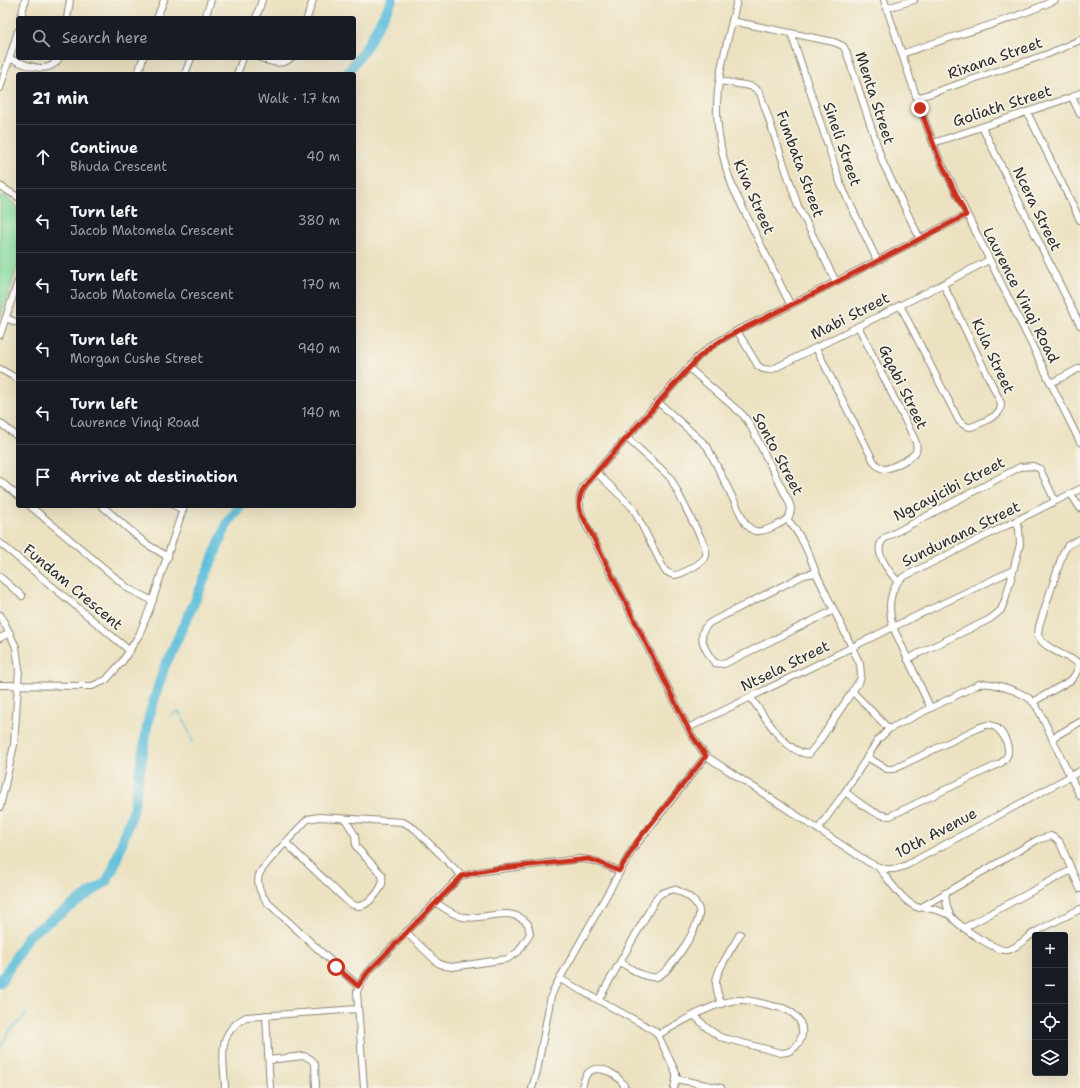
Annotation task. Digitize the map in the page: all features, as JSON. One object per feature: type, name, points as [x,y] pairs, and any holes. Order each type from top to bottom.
[{"type":"street","points":[[21,16],[25,0]]},
{"type":"street","points":[[67,16],[70,0]]},
{"type":"street","points":[[159,16],[164,0]]},
{"type":"street","points":[[206,16],[211,0]]},
{"type":"street","points":[[257,16],[262,0]]},
{"type":"street","points":[[308,16],[313,0]]},
{"type":"street","name":"Kiva Street","points":[[737,0],[720,81],[717,114],[721,150],[733,188],[790,304]]},
{"type":"street","name":"Laurence Vinqi Road","points":[[884,0],[932,143],[966,215],[1080,442]]},
{"type":"street","points":[[887,8],[914,0]]},
{"type":"street","points":[[902,54],[1021,14],[1055,0]]},
{"type":"street","name":"Menta Street","points":[[732,21],[834,42],[840,44],[844,48],[883,163],[920,238]]},
{"type":"street","name":"Sineli Street","points":[[791,33],[841,186],[877,260]]},
{"type":"street","points":[[0,88],[16,38]]},
{"type":"street","name":"Rixana Street","points":[[917,98],[1042,57],[1080,40]]},
{"type":"street","points":[[10,58],[16,60]]},
{"type":"street","points":[[16,60],[45,69],[53,66],[58,60]]},
{"type":"street","points":[[139,72],[143,60]]},
{"type":"street","points":[[186,72],[190,60]]},
{"type":"street","points":[[238,72],[242,60]]},
{"type":"street","points":[[268,60],[279,63],[288,60]]},
{"type":"street","name":"Fumbata Street","points":[[720,81],[750,86],[755,88],[760,93],[798,206],[836,282]]},
{"type":"street","name":"Goliath Street","points":[[932,143],[1072,97],[1080,93]]},
{"type":"street","points":[[1072,97],[1080,114]]},
{"type":"street","points":[[1027,112],[1080,220]]},
{"type":"street","name":"Ncera Street","points":[[982,127],[1080,325]]},
{"type":"street","points":[[0,186],[16,196]]},
{"type":"street","points":[[532,1088],[537,1070],[551,996],[560,978],[619,871],[638,840],[706,756],[697,745],[688,728],[581,513],[579,500],[581,491],[658,402],[711,346],[738,330],[781,310],[790,304],[966,215]]},
{"type":"street","name":"Mabi Street","points":[[738,330],[760,368],[771,370],[989,260]]},
{"type":"street","name":"Kula Street","points":[[900,305],[959,421],[968,427],[976,425],[996,415],[1000,410],[1001,403],[943,284]]},
{"type":"street","points":[[0,335],[16,288]]},
{"type":"street","points":[[6,318],[16,322]]},
{"type":"street","name":"Gqabi Street","points":[[816,348],[876,465],[882,468],[888,468],[910,458],[916,452],[917,448],[915,440],[858,326]]},
{"type":"street","name":"Sonto Street","points":[[658,402],[707,446],[748,527],[758,532],[776,526],[788,518],[792,508],[750,423],[740,411],[689,368]]},
{"type":"street","points":[[1051,383],[1080,368]]},
{"type":"street","points":[[0,369],[16,378]]},
{"type":"street","points":[[0,422],[16,435]]},
{"type":"street","points":[[596,472],[633,508],[665,571],[674,575],[703,560],[706,556],[704,544],[670,477],[627,438]]},
{"type":"street","name":"Ngcayicibi Street","points":[[897,581],[884,561],[879,549],[885,538],[1020,468],[1033,466],[1040,469],[1055,501]]},
{"type":"street","points":[[0,481],[16,494]]},
{"type":"street","name":"Sundunana Street","points":[[930,708],[890,618],[892,590],[897,581],[1080,489]]},
{"type":"street","points":[[1071,494],[1080,508]]},
{"type":"street","points":[[32,508],[129,589],[153,601]]},
{"type":"street","points":[[104,508],[145,543],[168,556]]},
{"type":"street","points":[[0,686],[92,686],[106,680],[130,650],[143,626],[153,601],[184,508]]},
{"type":"street","points":[[751,698],[779,735],[800,752],[809,754],[860,680],[861,668],[816,573],[808,550],[787,518]]},
{"type":"street","points":[[907,659],[995,615],[1001,610],[1014,570],[1020,544],[1019,529],[1016,521]]},
{"type":"street","points":[[1033,702],[1071,680],[1080,663],[1051,648],[1041,640],[1038,634],[1039,626],[1063,553],[1068,545],[1080,539]]},
{"type":"street","name":"Fundam Crescent","points":[[0,543],[130,650]]},
{"type":"street","name":"Ntsela Street","points":[[688,728],[893,627],[1014,570]]},
{"type":"street","points":[[816,573],[804,575],[707,624],[701,636],[704,646],[715,663],[724,664],[834,610]]},
{"type":"street","points":[[0,577],[22,596]]},
{"type":"street","points":[[0,615],[16,647],[18,655],[18,686],[14,745],[0,807]]},
{"type":"street","points":[[0,638],[10,634]]},
{"type":"street","points":[[818,829],[845,792],[878,740],[889,729],[979,684],[984,683],[994,684],[1025,696],[1033,702],[1080,796]]},
{"type":"street","points":[[852,691],[889,729]]},
{"type":"street","points":[[1052,738],[1080,722]]},
{"type":"street","points":[[845,792],[877,814],[890,816],[1001,763],[1006,758],[1008,753],[1007,745],[1000,731],[993,726],[987,725],[894,769],[887,769],[867,757]]},
{"type":"street","name":"10th Avenue","points":[[706,756],[879,868],[897,869],[1080,771]]},
{"type":"street","points":[[358,986],[266,901],[260,892],[258,881],[261,870],[301,826],[308,819],[319,817],[399,822],[409,824],[462,876]]},
{"type":"street","points":[[286,843],[350,903],[360,906],[368,903],[382,884],[382,875],[356,846],[355,835],[345,819]]},
{"type":"street","points":[[922,907],[1037,840],[1050,836],[1059,841],[1080,889]]},
{"type":"street","points":[[364,1088],[357,992],[358,986],[368,972],[462,876],[494,869],[579,859],[588,859],[598,862],[619,871]]},
{"type":"street","points":[[879,868],[906,901],[915,907],[937,910],[950,915],[964,928],[994,947],[1008,951],[1036,932],[1080,909]]},
{"type":"street","points":[[964,928],[1071,870]]},
{"type":"street","points":[[598,999],[657,897],[662,893],[674,890],[688,896],[695,902],[700,910],[700,915],[696,926],[680,954],[663,974],[655,977],[646,976],[620,962]]},
{"type":"street","points":[[945,893],[950,915]]},
{"type":"street","points":[[406,932],[438,963],[452,967],[507,959],[518,952],[530,934],[528,924],[517,915],[506,913],[480,918],[461,917],[435,902]]},
{"type":"street","points":[[721,1004],[716,979],[740,934]]},
{"type":"street","points":[[560,978],[650,1028],[658,1034],[674,1067],[676,1079],[674,1088]]},
{"type":"street","points":[[658,1034],[694,1015],[721,1004],[742,1000],[783,1008],[789,1011],[800,1021],[802,1027],[800,1041],[792,1051],[786,1053],[753,1046],[720,1037],[707,1028],[694,1015]]},
{"type":"street","points":[[226,1088],[223,1047],[226,1037],[240,1020],[246,1017],[266,1015],[358,1009]]},
{"type":"street","points":[[266,1015],[270,1088]]},
{"type":"street","points":[[269,1060],[303,1056],[307,1057],[314,1062],[316,1088]]},
{"type":"street","points":[[582,1088],[587,1074],[592,1070],[599,1069],[606,1070],[614,1075],[622,1081],[625,1088]]},
{"type":"street","points":[[676,1079],[721,1088]]},
{"type":"green space","points":[[0,195],[6,197],[16,206],[16,271],[0,318]]},
{"type":"waterway","points":[[348,72],[368,44],[392,0]]},
{"type":"waterway","points":[[0,983],[28,936],[106,882],[113,869],[133,811],[149,716],[164,668],[195,601],[228,522],[238,508]]},
{"type":"waterway","points":[[169,717],[179,712],[193,742]]},
{"type":"waterway","points":[[0,1049],[8,1033],[26,1014]]},
{"type":"route","points":[[336,967],[358,986],[368,972],[462,876],[494,869],[579,859],[588,859],[619,871],[638,840],[706,756],[697,745],[691,734],[590,533],[579,509],[579,496],[584,486],[591,478],[658,402],[711,346],[738,330],[781,310],[790,304],[966,215],[928,133],[920,108]]}]
